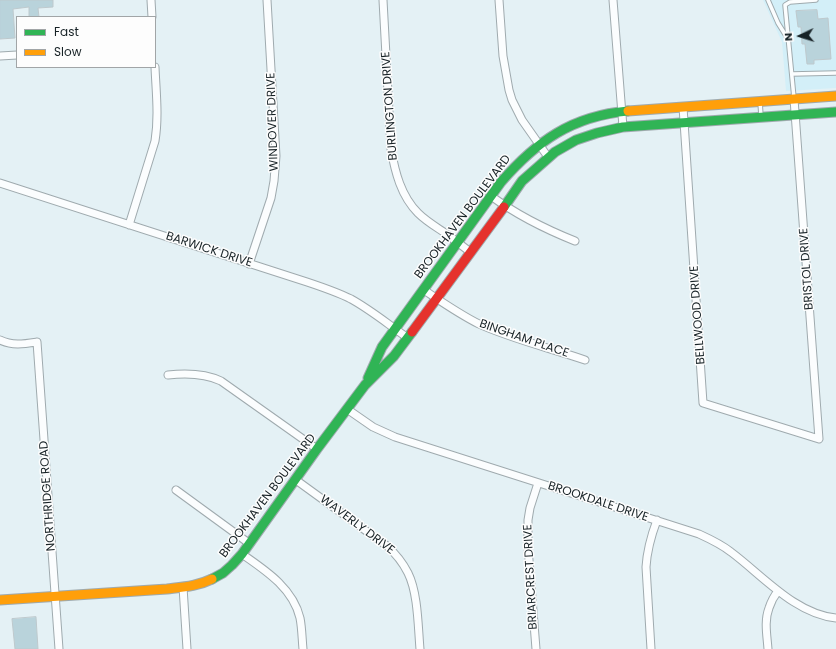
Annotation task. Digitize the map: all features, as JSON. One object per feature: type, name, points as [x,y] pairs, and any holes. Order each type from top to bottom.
[{"type":"street","points":[[151,0],[152,16]]},
{"type":"street","name":"WINDOVER DRIVE","points":[[249,264],[271,198],[276,156],[267,0]]},
{"type":"street","name":"BURLINGTON DRIVE","points":[[383,0],[392,149],[394,167],[400,186],[410,204],[418,213],[470,252]]},
{"type":"street","points":[[500,0],[503,56],[512,100],[519,115],[548,157]]},
{"type":"street","points":[[613,0],[623,127]]},
{"type":"street","points":[[0,56],[16,55]]},
{"type":"street","points":[[129,225],[157,131],[158,113],[155,68]]},
{"type":"street","name":"BROOKHAVEN BOULEVARD","points":[[365,385],[382,347],[501,182],[516,164],[539,144],[564,128],[599,116],[622,112],[836,96]]},
{"type":"street","name":"BRISTOL DRIVE","points":[[794,99],[819,439]]},
{"type":"street","name":"BELLWOOD DRIVE","points":[[684,107],[704,403],[819,439]]},
{"type":"street","name":"BROOKHAVEN BOULEVARD","points":[[0,600],[194,586],[204,583],[223,573],[250,544],[365,385],[394,356],[408,338],[522,181],[555,152],[576,140],[623,127],[836,112]]},
{"type":"street","name":"BARWICK DRIVE","points":[[0,183],[340,294],[357,303],[408,338]]},
{"type":"street","points":[[491,196],[532,222],[556,234],[576,241]]},
{"type":"street","name":"BINGHAM PLACE","points":[[424,290],[463,316],[497,331],[585,360]]},
{"type":"street","name":"NORTHRIDGE ROAD","points":[[0,340],[15,344],[37,342],[59,649]]},
{"type":"street","points":[[168,374],[185,373],[208,376],[221,381],[318,449]]},
{"type":"street","name":"BROOKDALE DRIVE","points":[[347,409],[373,427],[395,437],[699,534],[731,551],[778,591],[810,610],[836,618]]},
{"type":"street","name":"WAVERLY DRIVE","points":[[296,480],[396,554],[412,582],[420,649]]},
{"type":"street","name":"BRIARCREST DRIVE","points":[[536,649],[528,520],[530,508],[538,483]]},
{"type":"street","points":[[176,490],[250,544]]},
{"type":"street","points":[[651,649],[646,567],[650,540],[656,520]]},
{"type":"street","points":[[242,554],[277,580],[291,598],[300,617],[303,649]]},
{"type":"street","points":[[183,587],[187,649]]},
{"type":"street","points":[[768,649],[766,626],[767,616],[770,604],[778,591]]},
{"type":"lane","points":[[768,0],[778,23],[788,40]]},
{"type":"lane","points":[[794,99],[785,5],[790,2],[816,0]]},
{"type":"lane","points":[[792,74],[836,73]]},
{"type":"lane","points":[[760,101],[761,117]]},
{"type":"shaded area","points":[[763,0],[836,0],[836,88],[786,91],[782,42]]},
{"type":"building","points":[[0,0],[53,0],[53,7],[38,8],[39,16],[29,16],[29,7],[13,9],[15,38],[0,39]]},
{"type":"building","points":[[817,10],[818,19],[828,18],[831,59],[814,60],[814,64],[807,64],[805,44],[802,44],[801,27],[798,27],[796,11]]},
{"type":"building","points":[[36,617],[38,649],[15,649],[12,619]]},
{"type":"traffic: fast","points":[[368,378],[382,347],[501,182],[514,167],[542,143],[573,125],[590,118],[628,111]]},
{"type":"traffic: fast","points":[[504,207],[522,181],[555,152],[576,140],[597,133],[623,127],[836,112]]},
{"type":"traffic: fast","points":[[212,579],[223,573],[242,554],[365,385],[394,356],[412,332]]},
{"type":"traffic: slow","points":[[628,111],[836,96]]},
{"type":"traffic: slow","points":[[0,600],[167,589],[196,585],[212,579]]},
{"type":"traffic: jam","points":[[412,332],[504,207]]}]
